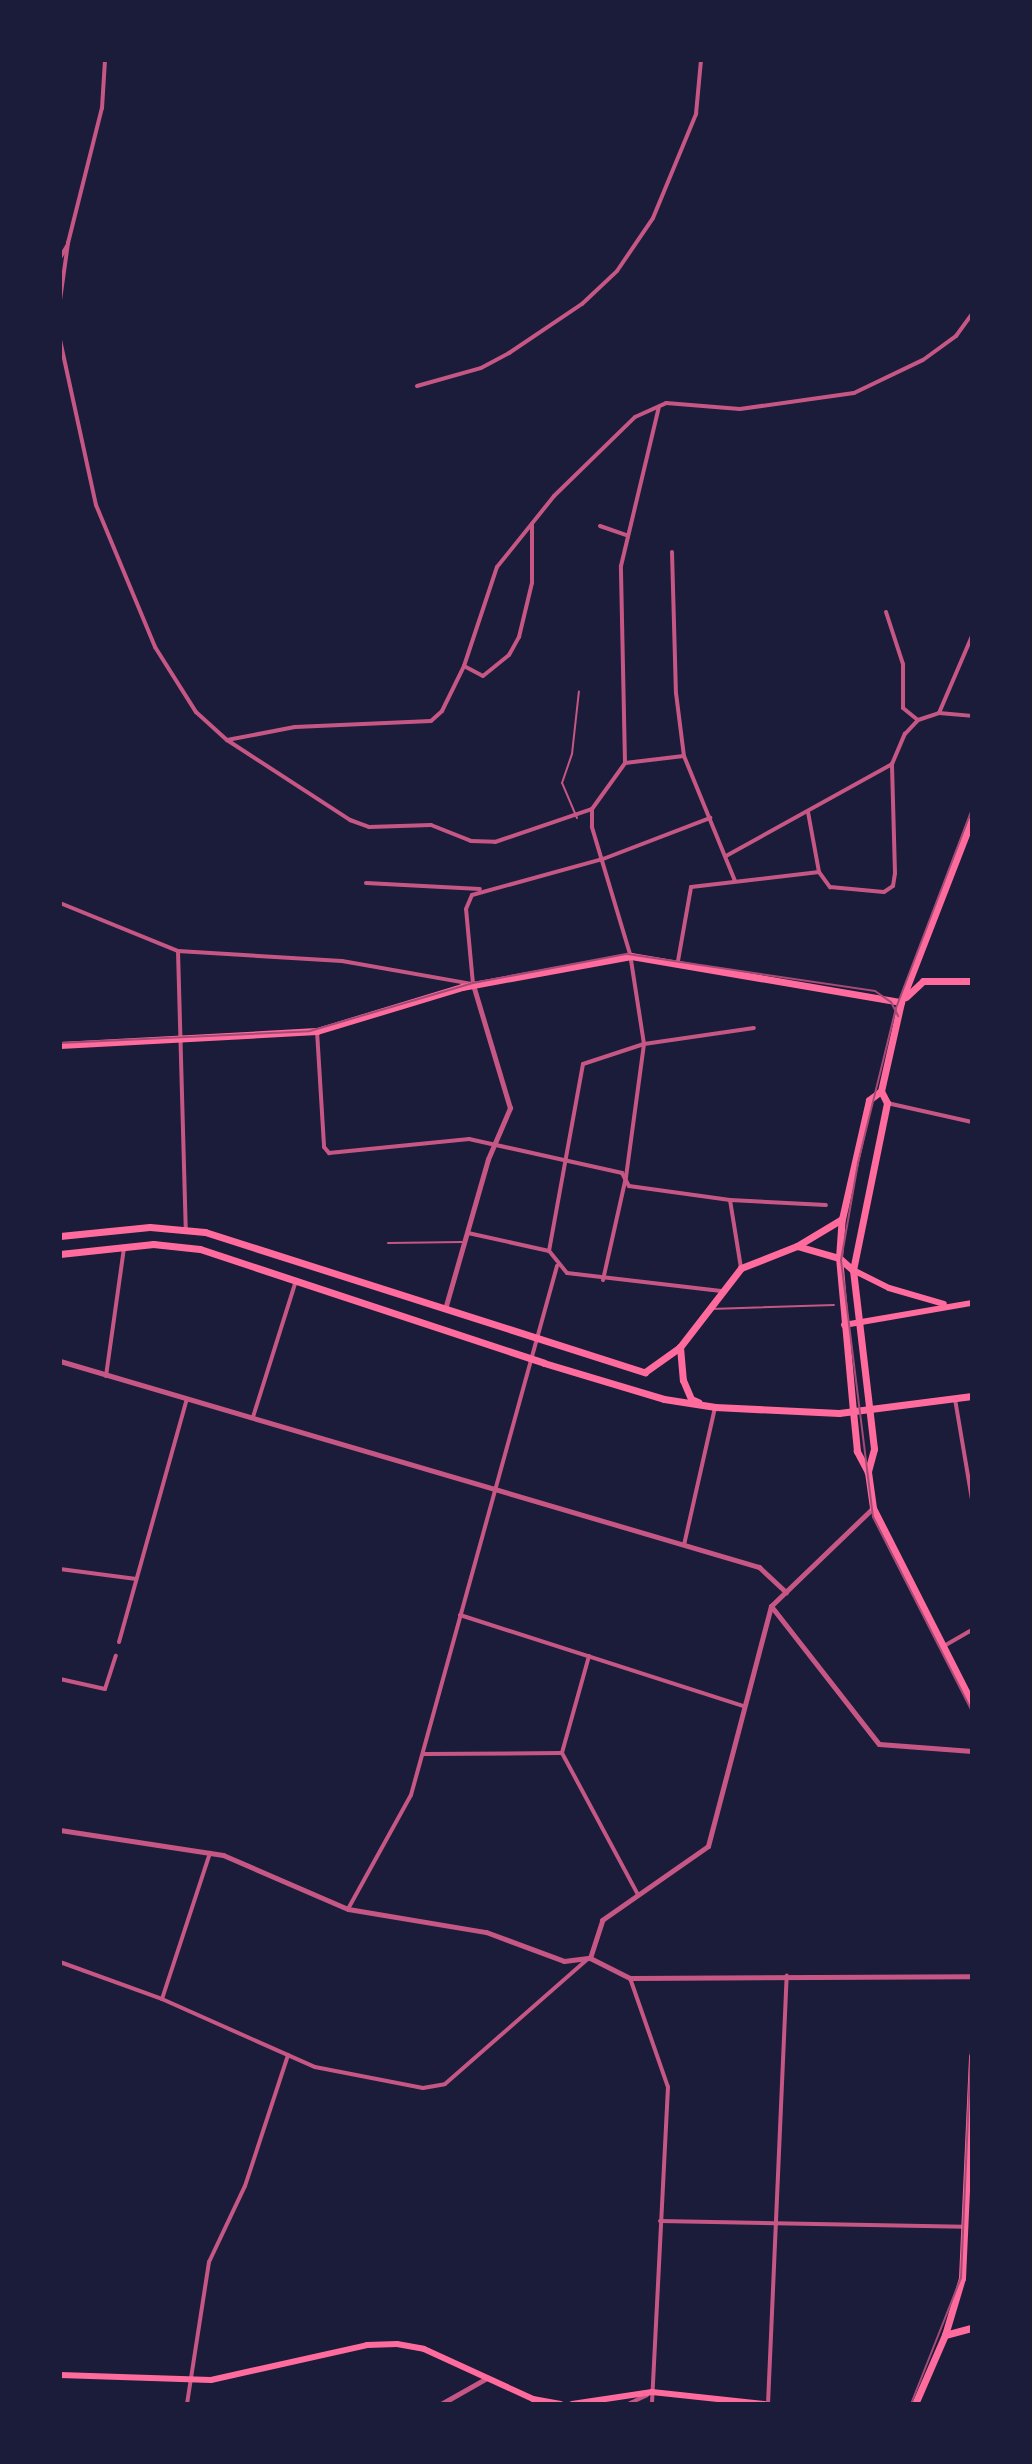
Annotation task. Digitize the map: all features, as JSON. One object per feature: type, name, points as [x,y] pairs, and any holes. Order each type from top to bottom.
[{"type":"main road","points":[[868,1472],[874,1449],[853,1270],[887,1103],[881,1091],[901,1002],[972,819]]},
{"type":"main road","points":[[60,1045],[317,1031],[473,984],[631,956],[678,961],[901,1002]]},
{"type":"main road","points":[[901,1002],[923,981],[972,982]]},
{"type":"main road","points":[[881,1091],[869,1100],[842,1219],[839,1258],[857,1451],[868,1472],[873,1508],[972,1703]]},
{"type":"main road","points":[[60,1236],[150,1227],[186,1229],[634,1371],[653,1370],[680,1347],[741,1268],[797,1246],[842,1219]]},
{"type":"main road","points":[[60,1254],[125,1246],[186,1246],[297,1279],[664,1399],[715,1407],[853,1411],[972,1396]]},
{"type":"main road","points":[[797,1246],[839,1258],[853,1270],[889,1288],[948,1305]]},
{"type":"main road","points":[[844,1325],[972,1303]]},
{"type":"main road","points":[[680,1347],[679,1363],[691,1399],[715,1407]]},
{"type":"main road","points":[[915,2404],[945,2335],[962,2278],[972,2056]]},
{"type":"main road","points":[[945,2335],[972,2328]]},
{"type":"main road","points":[[60,2375],[187,2381],[235,2377],[383,2344],[424,2349],[533,2399],[561,2404]]},
{"type":"main road","points":[[572,2404],[652,2392],[766,2404]]},
{"type":"street","points":[[60,300],[68,243],[102,108],[105,60]]},
{"type":"street","points":[[417,386],[481,368],[509,353],[582,304],[617,271],[653,218],[686,138],[701,93],[701,60]]},
{"type":"street","points":[[60,258],[68,243]]},
{"type":"street","points":[[227,740],[325,724],[423,723],[442,711],[464,666],[488,584],[532,524],[635,417],[659,405],[740,409],[854,393],[923,360],[956,336],[972,314]]},
{"type":"street","points":[[60,340],[96,505],[170,676],[196,712],[227,740],[350,820],[369,827],[431,825],[471,841],[495,842],[577,818],[592,809],[625,763],[619,658],[626,535],[659,405]]},
{"type":"street","points":[[464,666],[483,676],[509,655],[519,637],[532,583],[532,524]]},
{"type":"street","points":[[600,526],[626,535]]},
{"type":"street","points":[[672,552],[676,693],[684,756],[735,881]]},
{"type":"street","points":[[886,612],[903,664],[903,708],[918,720]]},
{"type":"street","points":[[939,713],[972,636]]},
{"type":"street","points":[[726,856],[892,764],[918,720],[939,713],[972,716]]},
{"type":"street","points":[[625,763],[684,756]]},
{"type":"street","points":[[808,812],[819,872],[830,887],[884,892],[893,886],[895,873],[892,764]]},
{"type":"street","points":[[592,809],[592,827],[631,956],[644,1044],[626,1177],[603,1280]]},
{"type":"street","points":[[366,883],[482,889],[603,859],[710,818]]},
{"type":"street","points":[[678,961],[691,887],[819,872]]},
{"type":"street","points":[[445,1309],[494,1144],[508,1117],[510,1099],[473,984],[466,905],[482,889]]},
{"type":"street","points":[[60,903],[178,951],[342,961],[473,984]]},
{"type":"street","points":[[178,951],[186,1229]]},
{"type":"street","points":[[434,977],[439,981],[438,995]]},
{"type":"street","points":[[721,1291],[603,1280],[567,1273],[557,1266],[549,1251],[569,1161],[583,1064],[644,1044],[754,1028]]},
{"type":"street","points":[[317,1031],[324,1147],[336,1155],[437,1140],[494,1144],[626,1177]]},
{"type":"street","points":[[887,1103],[972,1122]]},
{"type":"street","points":[[626,1177],[629,1186],[730,1200],[826,1205]]},
{"type":"street","points":[[730,1200],[741,1268]]},
{"type":"street","points":[[468,1233],[549,1251]]},
{"type":"street","points":[[106,1376],[125,1246]]},
{"type":"street","points":[[348,1909],[403,1814],[424,1754],[557,1266]]},
{"type":"street","points":[[253,1417],[297,1279]]},
{"type":"street","points":[[60,1361],[759,1567],[786,1592]]},
{"type":"street","points":[[955,1398],[972,1499]]},
{"type":"street","points":[[119,1642],[187,1399]]},
{"type":"street","points":[[684,1545],[715,1407]]},
{"type":"street","points":[[60,1962],[162,1999],[315,2067],[423,2088],[445,2084],[590,1958],[601,1922],[708,1846],[771,1606],[873,1508]]},
{"type":"street","points":[[60,1569],[136,1579]]},
{"type":"street","points":[[771,1606],[879,1744],[972,1751]]},
{"type":"street","points":[[460,1615],[743,1706]]},
{"type":"street","points":[[944,1646],[972,1630]]},
{"type":"street","points":[[60,1679],[105,1689],[116,1656]]},
{"type":"street","points":[[589,1656],[562,1753],[639,1896]]},
{"type":"street","points":[[424,1754],[562,1753]]},
{"type":"street","points":[[60,1830],[210,1852],[348,1909],[486,1932],[564,1961],[590,1958],[630,1978],[972,1976]]},
{"type":"street","points":[[162,1999],[210,1852]]},
{"type":"street","points":[[766,2404],[787,1975]]},
{"type":"street","points":[[630,1978],[668,2087],[652,2404]]},
{"type":"street","points":[[187,2404],[187,2381],[209,2262],[245,2186],[288,2055]]},
{"type":"street","points":[[660,2221],[964,2227]]},
{"type":"street","points":[[441,2404],[487,2378]]},
{"type":"street","points":[[628,2404],[652,2392]]},
{"type":"lane","points":[[577,818],[562,783],[572,754],[579,691]]},
{"type":"lane","points":[[388,1243],[465,1242]]},
{"type":"lane","points":[[708,1309],[834,1305]]},
{"type":"tram line","points":[[972,809],[896,1008],[858,1163],[841,1260],[873,1517],[972,1711]]},
{"type":"tram line","points":[[60,1043],[310,1031],[473,983],[627,954],[875,991],[891,1002],[898,1016]]},
{"type":"tram line","points":[[911,2404],[961,2278],[972,2024]]}]
